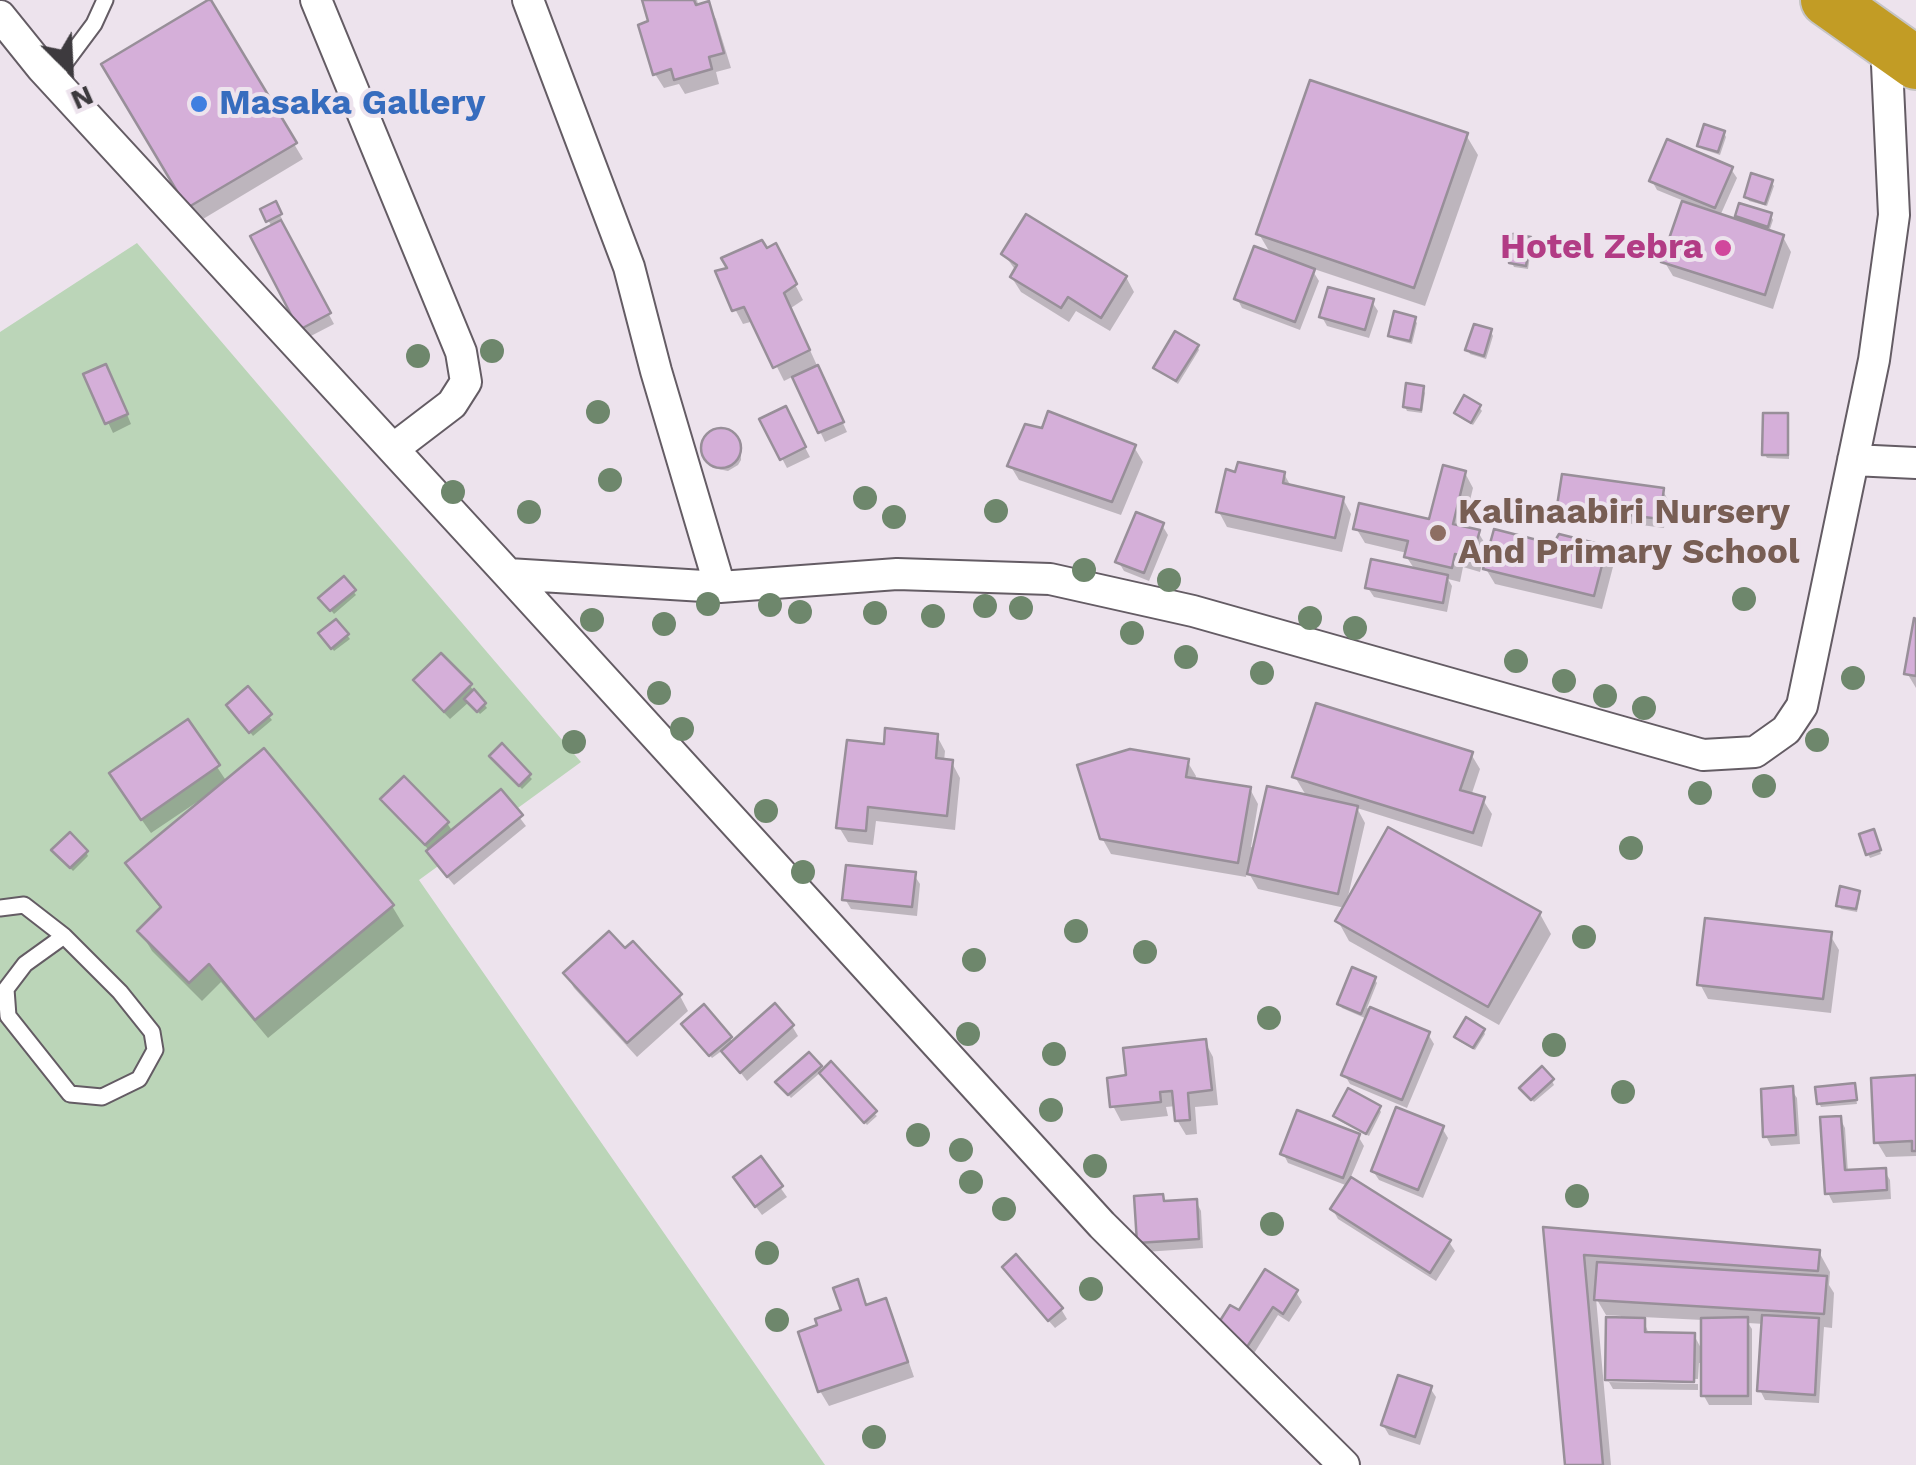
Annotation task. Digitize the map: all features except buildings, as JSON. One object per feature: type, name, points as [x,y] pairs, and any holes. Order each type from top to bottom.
[{"type":"highway","points":[[1827,0],[1901,53]]},
{"type":"street","points":[[316,0],[461,352],[466,382],[452,404],[393,449]]},
{"type":"street","points":[[528,0],[628,267],[720,587]]},
{"type":"street","points":[[0,16],[48,74],[1102,1226],[1344,1465]]},
{"type":"street","points":[[0,50],[48,74]]},
{"type":"street","points":[[508,574],[720,587],[897,574],[1050,579],[1194,611],[1703,755],[1755,752],[1786,730],[1802,706],[1874,360],[1894,215],[1901,53]]},
{"type":"street","points":[[1853,460],[1916,463]]},
{"type":"lane","points":[[48,74],[94,24],[106,0]]},
{"type":"lane","points":[[0,908],[24,905],[64,936],[120,992],[152,1032],[156,1050],[138,1079],[102,1097],[70,1094],[8,1016],[6,990],[24,964],[64,936]]},
{"type":"green space","points":[[137,243],[581,762],[419,880],[825,1465],[0,1465],[0,332]]},
{"type":"place","name":"Masaka Gallery","points":[[199,104]]},
{"type":"place","name":"Hotel Zebra","points":[[1723,248]]},
{"type":"place","name":"Kalinaabiri Nursery And Primary School","points":[[1438,533]]}]
